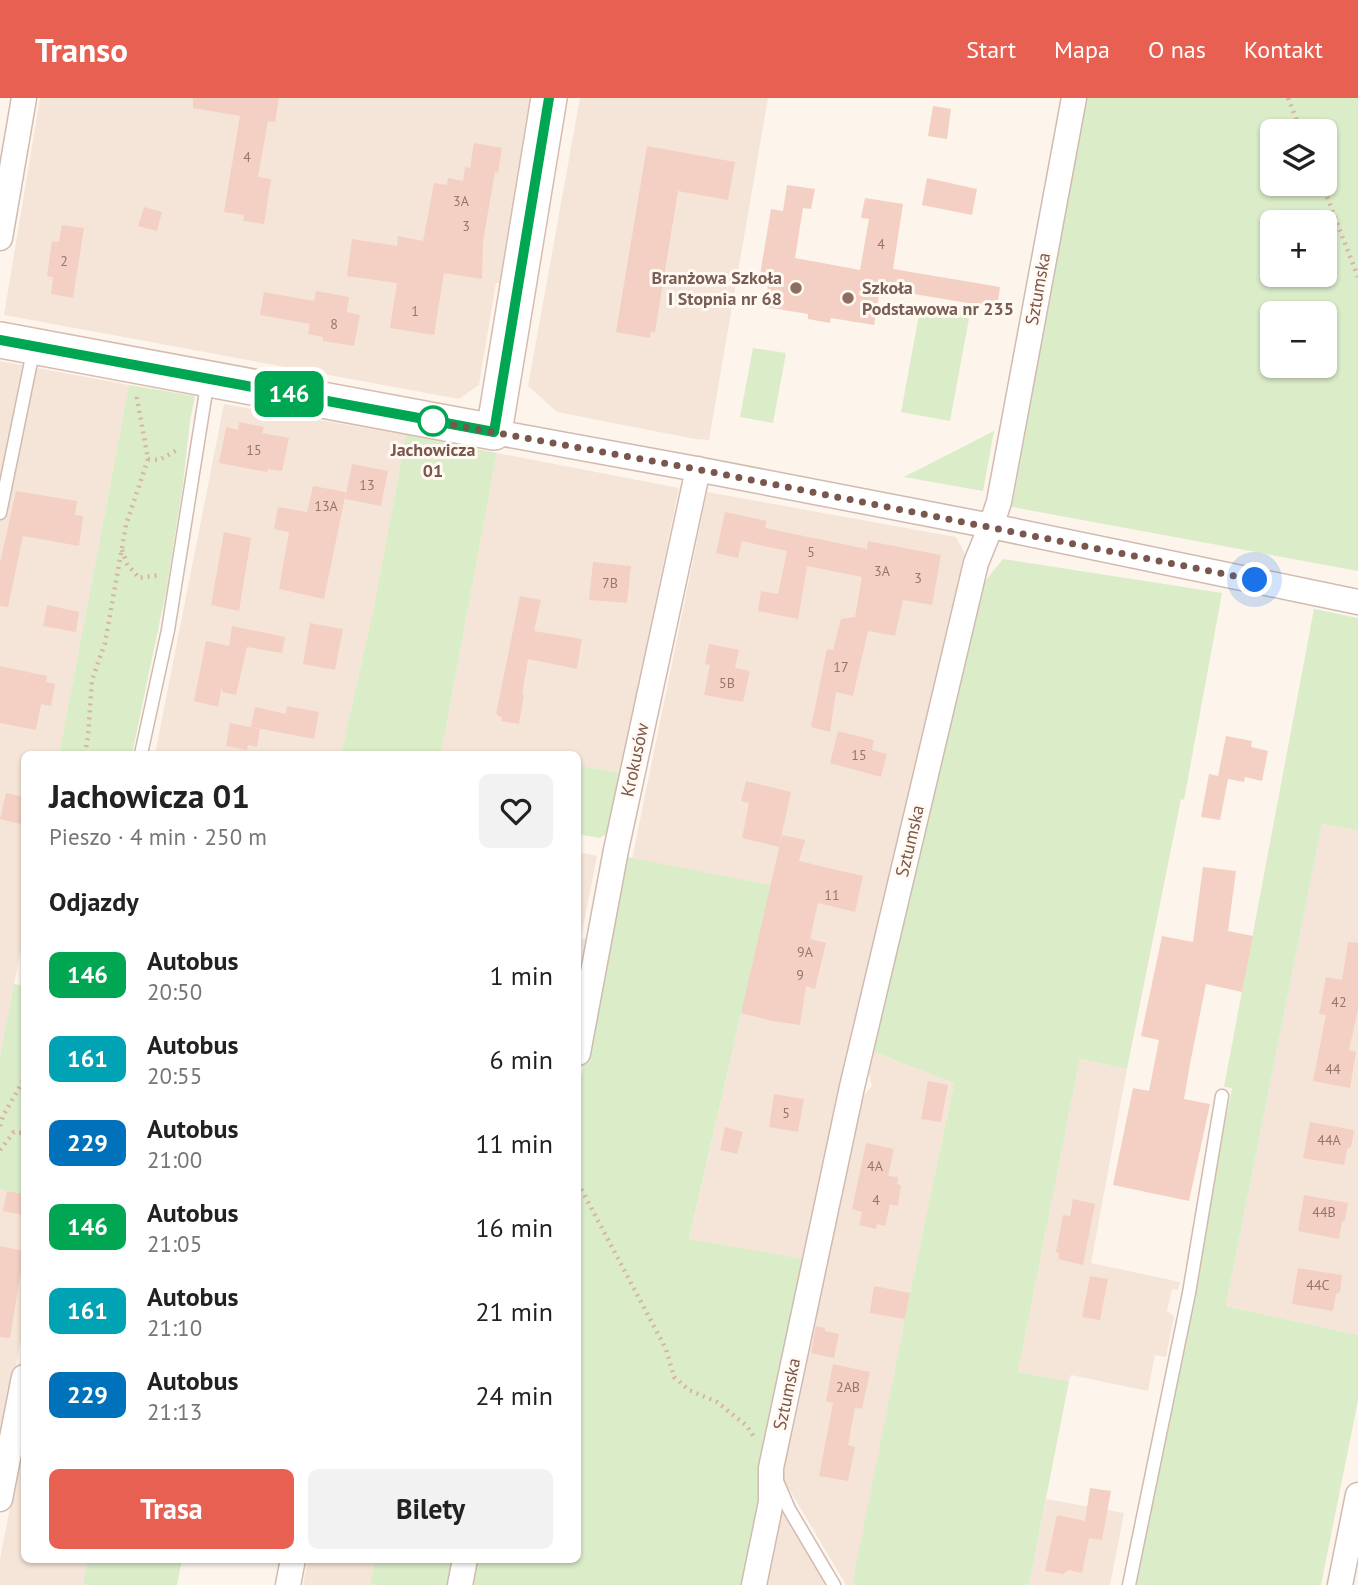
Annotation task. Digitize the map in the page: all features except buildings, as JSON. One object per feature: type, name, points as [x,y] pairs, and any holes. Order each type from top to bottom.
[{"type":"street","points":[[0,238],[24,98]]},
{"type":"street","points":[[494,432],[549,98]]},
{"type":"street","name":"Sztumska","points":[[754,1585],[771,1502],[771,1468],[859,1060],[976,563],[999,502],[1074,98]]},
{"type":"street","points":[[0,340],[698,469],[1358,602]]},
{"type":"street","name":"Krokusów","points":[[581,1037],[619,836],[698,469]]},
{"type":"street","points":[[0,1499],[21,1392]]},
{"type":"street","points":[[1340,1585],[1358,1495]]},
{"type":"street","points":[[288,1585],[292,1563]]},
{"type":"street","points":[[460,1585],[464,1563]]},
{"type":"lane","points":[[0,513],[34,347]]},
{"type":"lane","points":[[142,751],[168,630],[208,379]]},
{"type":"lane","points":[[1129,1585],[1189,1293],[1222,1096]]},
{"type":"lane","points":[[771,1468],[789,1509],[835,1585]]},
{"type":"path","points":[[1288,98],[1296,119]]},
{"type":"path","points":[[1327,196],[1358,277]]},
{"type":"path","points":[[86,751],[92,680],[105,643],[126,525],[148,459],[137,398],[138,390]]},
{"type":"path","points":[[148,459],[159,460],[199,438]]},
{"type":"path","points":[[121,550],[127,564],[139,578],[159,576],[180,559]]},
{"type":"path","points":[[0,1126],[2,1116],[21,1084]]},
{"type":"path","points":[[0,1150],[15,1132],[21,1133]]},
{"type":"path","points":[[581,1189],[666,1349],[674,1377],[689,1390],[717,1402],[747,1426],[771,1468]]},
{"type":"shaded area","points":[[40,98],[535,98],[508,265],[503,264],[500,283],[496,283],[479,385],[459,399],[4,315]]},
{"type":"shaded area","points":[[580,98],[768,98],[709,440],[557,412],[528,386]]},
{"type":"shaded area","points":[[0,361],[129,385],[60,751],[21,751],[21,948],[0,1056]]},
{"type":"shaded area","points":[[224,404],[406,435],[373,611],[342,751],[156,751]]},
{"type":"shaded area","points":[[497,453],[679,488],[620,773],[581,766],[581,751],[442,751]]},
{"type":"shaded area","points":[[707,492],[956,537],[965,554],[803,1259],[689,1240],[771,885],[632,859]]},
{"type":"shaded area","points":[[1322,824],[1358,831],[1358,1335],[1226,1306]]},
{"type":"shaded area","points":[[581,853],[597,856],[581,938]]},
{"type":"shaded area","points":[[581,938],[589,940],[581,977]]},
{"type":"shaded area","points":[[874,1052],[954,1083],[857,1563],[852,1585],[846,1585],[779,1472],[858,1102],[872,1086],[868,1069]]},
{"type":"shaded area","points":[[1080,1059],[1127,1069],[1091,1263],[1180,1282],[1178,1290],[1172,1289],[1167,1311],[1174,1316],[1166,1357],[1155,1355],[1148,1391],[1071,1375],[1069,1381],[1018,1372]]},
{"type":"shaded area","points":[[0,1189],[21,1193],[21,1339],[0,1447]]},
{"type":"shaded area","points":[[21,1450],[21,1563],[87,1563],[83,1585],[0,1585],[0,1559]]},
{"type":"shaded area","points":[[1046,1499],[1124,1513],[1110,1585],[1029,1585]]},
{"type":"shaded area","points":[[785,1511],[825,1585],[763,1585],[777,1513]]},
{"type":"shaded area","points":[[307,1563],[374,1563],[370,1585],[303,1585]]},
{"type":"green space","points":[[1086,98],[1358,98],[1358,571],[1012,507]]},
{"type":"green space","points":[[921,304],[970,313],[950,421],[901,412]]},
{"type":"green space","points":[[753,348],[786,353],[773,423],[740,417]]},
{"type":"green space","points":[[129,385],[195,396],[166,592],[133,751],[60,751]]},
{"type":"green space","points":[[994,431],[983,491],[904,477]]},
{"type":"green space","points":[[406,435],[497,453],[442,751],[342,751],[373,611]]},
{"type":"green space","points":[[1003,559],[1222,593],[1184,800],[1181,799],[1127,1069],[1080,1059],[1018,1372],[1069,1381],[1029,1585],[852,1585],[954,1083],[874,1052],[982,585]]},
{"type":"green space","points":[[1314,609],[1358,618],[1358,831],[1322,824],[1226,1306],[1358,1335],[1358,1400],[1321,1585],[1134,1585],[1232,1088],[1224,1087]]},
{"type":"green space","points":[[581,766],[620,773],[613,830],[600,838],[581,835]]},
{"type":"green space","points":[[627,857],[771,885],[689,1239],[803,1259],[760,1467],[763,1507],[746,1585],[473,1585],[477,1563],[581,1563],[581,1077]]},
{"type":"green space","points":[[14,984],[21,985],[21,1193],[0,1189],[0,1056]]},
{"type":"green space","points":[[87,1563],[181,1563],[177,1585],[83,1585]]},
{"type":"green space","points":[[374,1563],[458,1563],[454,1585],[370,1585]]},
{"type":"bus line","name":"146","points":[[0,340],[494,432],[549,98]]},
{"type":"place","name":"Branżowa Szkoła I Stopnia nr 68","points":[[796,288]]},
{"type":"place","name":"Szkoła Podstawowa nr 235","points":[[848,298]]},
{"type":"place","name":"Jachowicza 01","points":[[433,421]]},
{"type":"route","points":[[433,421],[991,526],[1255,580]]}]
